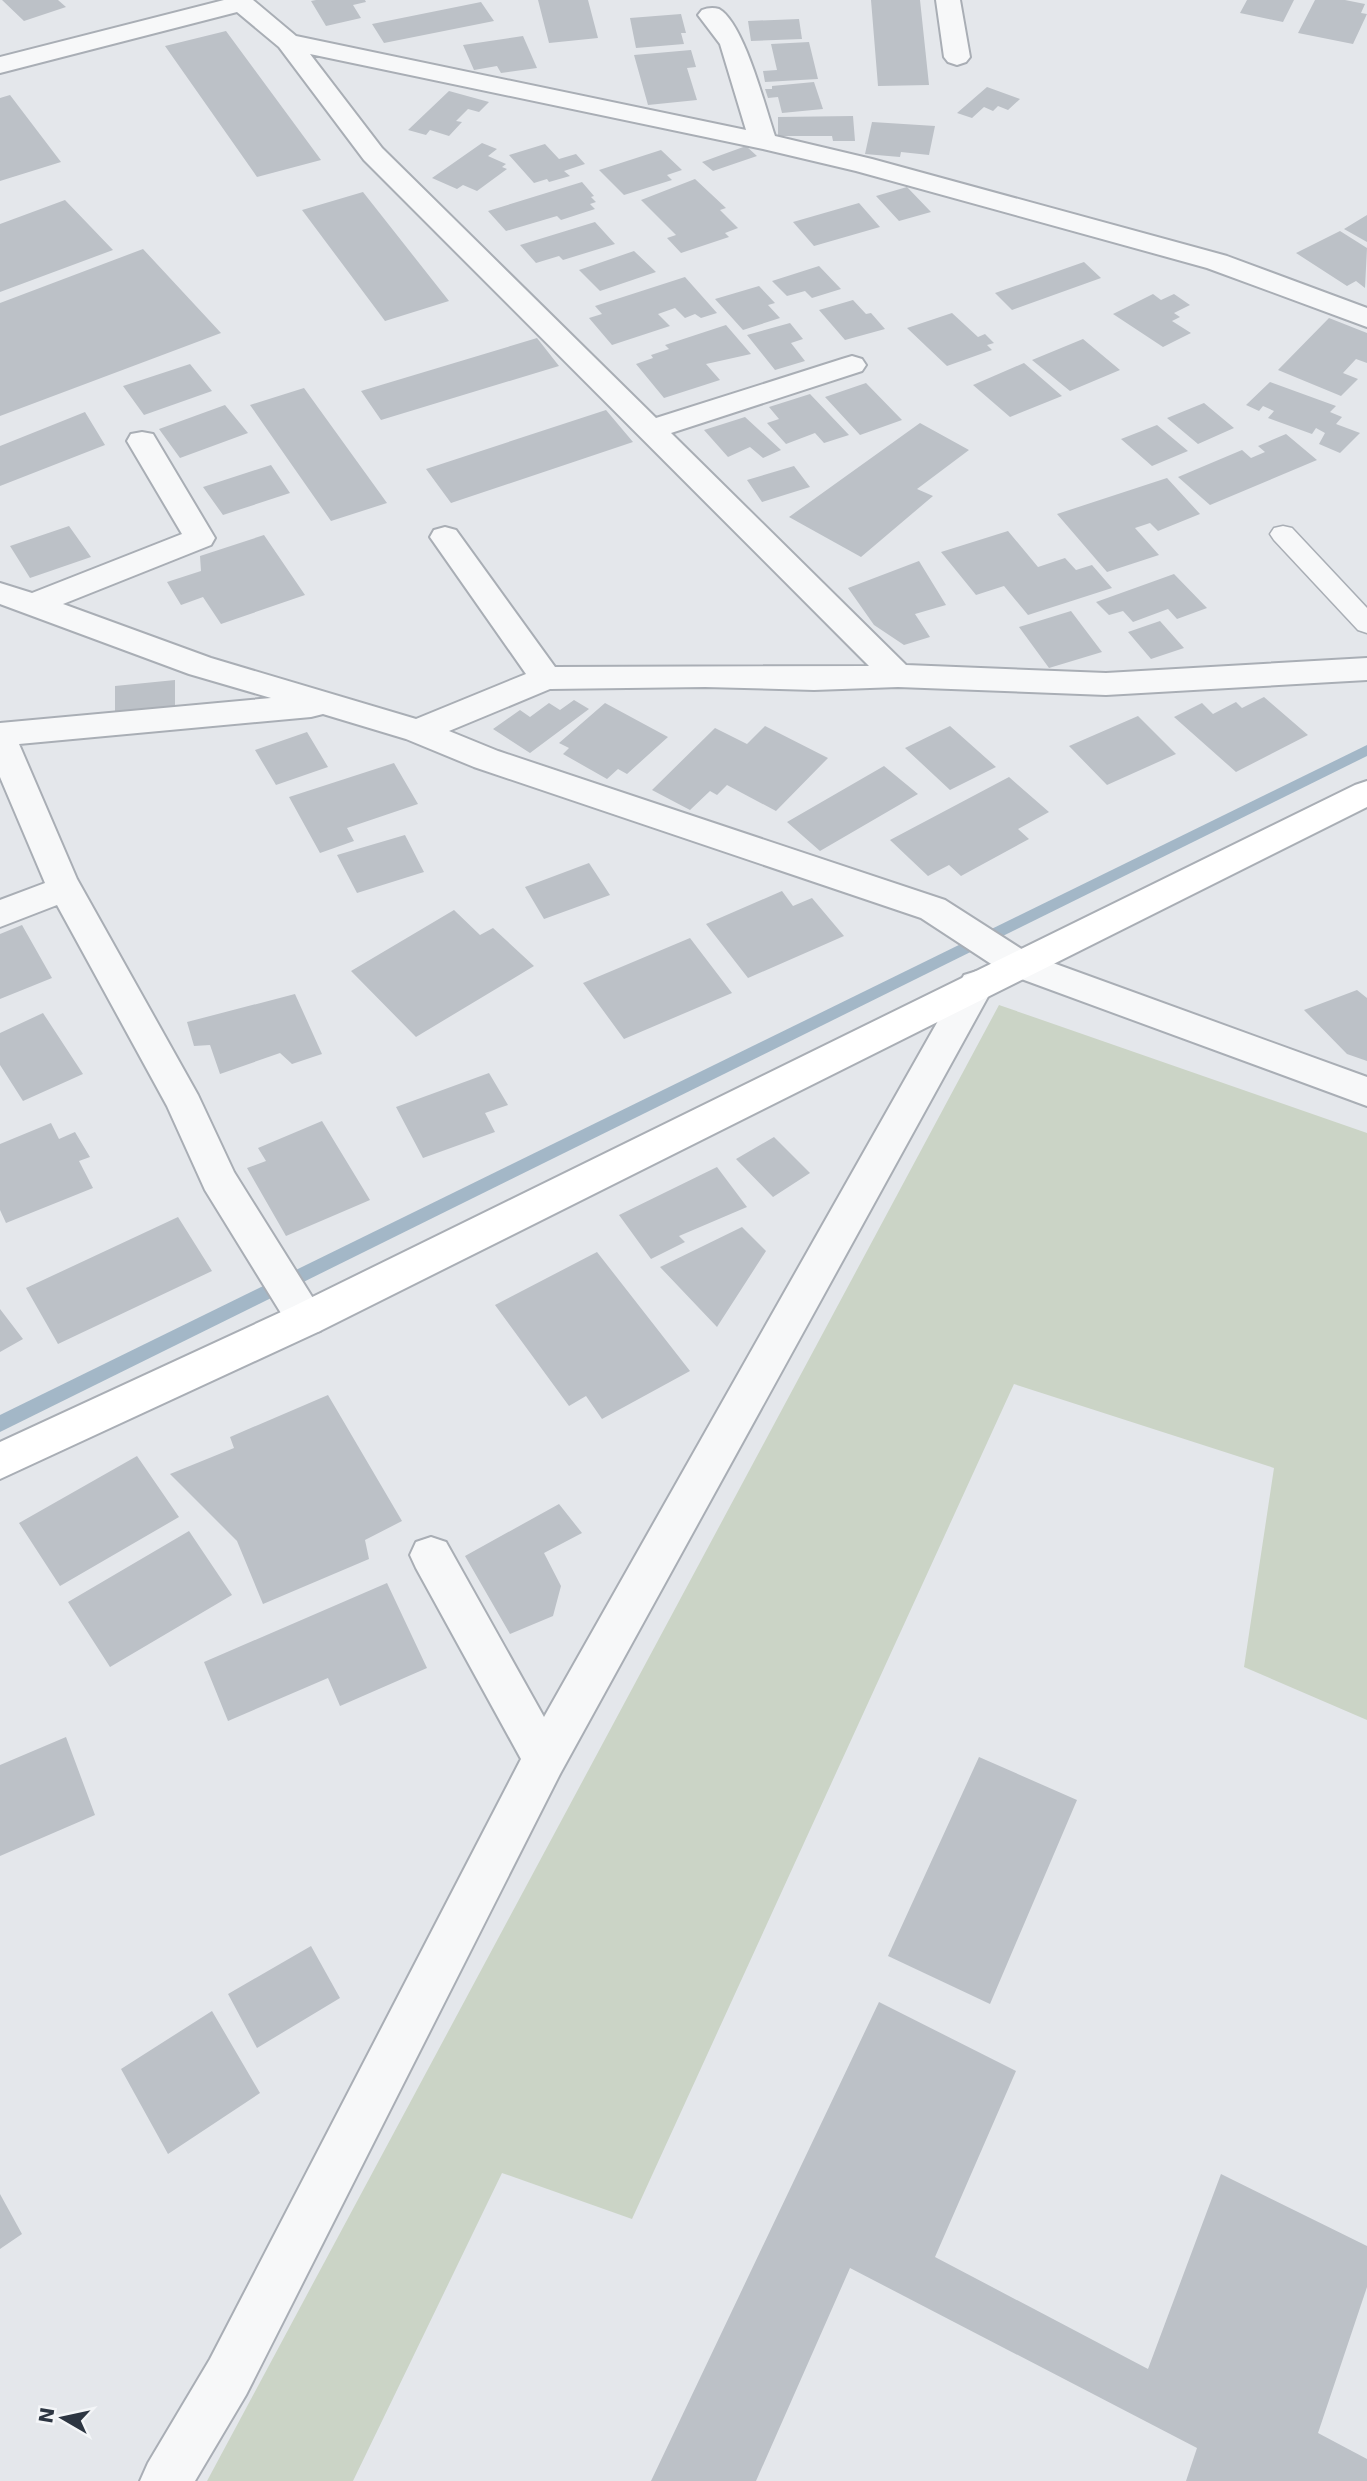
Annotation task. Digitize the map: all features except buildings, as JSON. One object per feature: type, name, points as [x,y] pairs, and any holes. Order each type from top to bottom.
[{"type":"street","points":[[948,0],[957,58]]},
{"type":"street","points":[[0,65],[240,2],[288,42],[373,154],[898,676]]},
{"type":"street","points":[[711,15],[732,43],[763,141]]},
{"type":"street","points":[[288,42],[763,141],[863,165],[1217,262],[1367,318]]},
{"type":"street","points":[[650,430],[852,365]]},
{"type":"street","points":[[32,605],[200,538],[142,442]]},
{"type":"street","points":[[445,537],[546,678]]},
{"type":"street","points":[[0,593],[200,666],[418,731],[486,759],[933,909],[960,926],[999,967],[1367,1092]]},
{"type":"street","points":[[418,731],[546,678],[898,676],[1106,684],[1367,669]]},
{"type":"street","points":[[302,1313],[218,1179],[185,1105],[65,888],[0,736],[334,704]]},
{"type":"street","points":[[0,1461],[999,967],[1367,793]]},
{"type":"street","points":[[0,914],[65,888]]},
{"type":"street","points":[[166,2481],[228,2377],[544,1759],[999,967]]},
{"type":"street","points":[[431,1555],[544,1759]]},
{"type":"lane","points":[[1283,534],[1367,624]]},
{"type":"green space","points":[[999,1005],[1367,1133],[1367,1720],[1244,1667],[1274,1468],[1014,1384],[632,2219],[502,2173],[353,2481],[207,2481]]},
{"type":"waterway","points":[[0,1424],[1367,750]]}]
